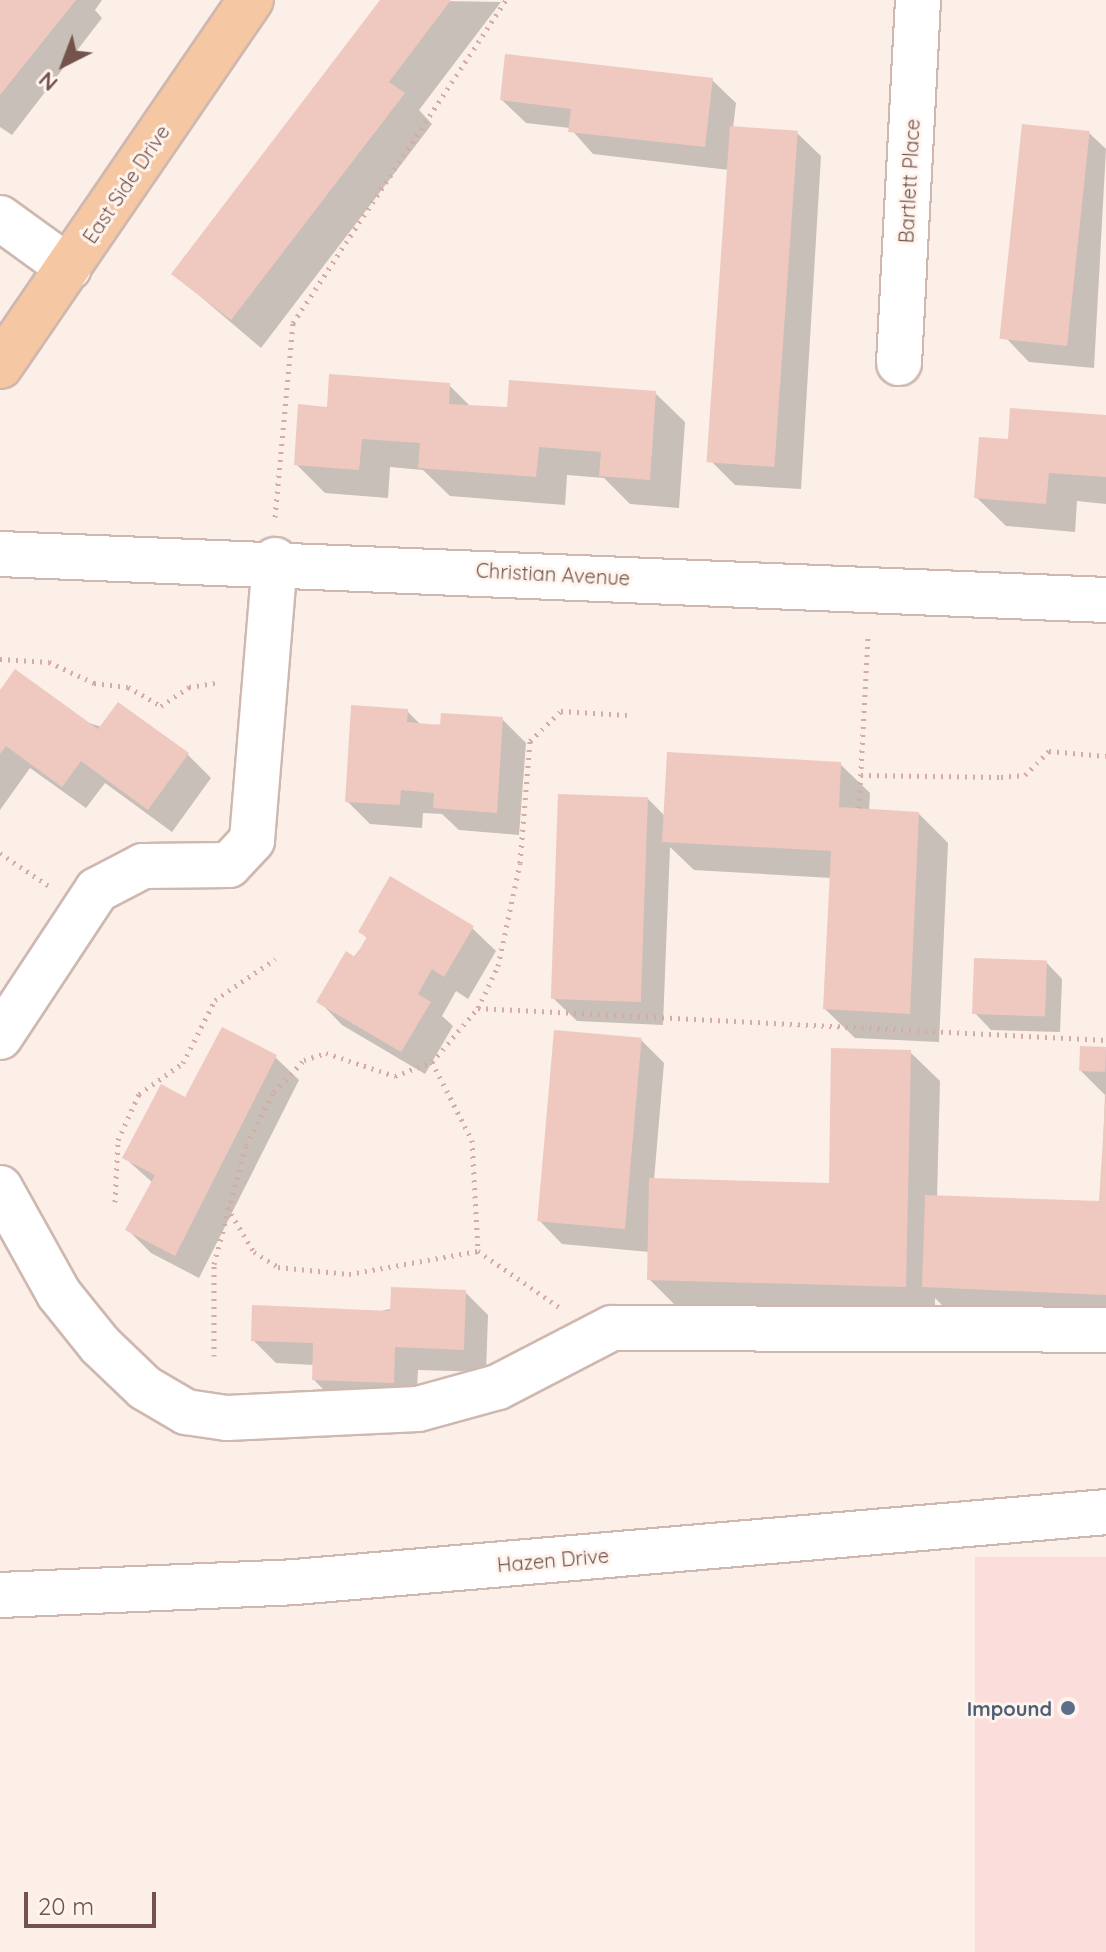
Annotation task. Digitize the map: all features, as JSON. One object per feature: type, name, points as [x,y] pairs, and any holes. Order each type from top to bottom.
[{"type":"main road","name":"East Side Drive","points":[[0,366],[251,0]]},
{"type":"street","name":"Bartlett Place","points":[[899,363],[918,0]]},
{"type":"street","points":[[0,218],[69,268]]},
{"type":"street","points":[[0,1037],[97,890],[143,866],[229,865],[252,840],[275,539]]},
{"type":"street","name":"Christian Avenue","points":[[0,554],[275,539],[1106,600]]},
{"type":"street","points":[[0,1188],[43,1268],[100,1345],[145,1388],[186,1412],[227,1418],[418,1409],[498,1387],[598,1334],[846,1325],[1106,1330]]},
{"type":"street","name":"Hazen Drive","points":[[0,1595],[295,1582],[1106,1512]]},
{"type":"path","points":[[275,539],[293,323],[506,0]]},
{"type":"path","points":[[859,808],[868,634]]},
{"type":"path","points":[[0,659],[49,662],[94,683],[128,687],[161,706],[204,682]]},
{"type":"path","points":[[214,1356],[214,1264],[227,1206],[267,1105],[304,1060],[339,1054],[372,1073],[395,1076],[432,1062],[478,1008],[498,966],[513,902],[530,741],[561,711],[627,715]]},
{"type":"path","points":[[861,775],[1001,777],[1025,775],[1049,751],[1106,756]]},
{"type":"path","points":[[0,853],[25,870]]},
{"type":"path","points":[[115,1202],[118,1140],[139,1094],[183,1063],[215,1000],[275,959]]},
{"type":"path","points":[[478,1008],[1106,1040]]},
{"type":"path","points":[[432,1062],[472,1140],[478,1251]]},
{"type":"path","points":[[227,1206],[254,1252],[312,1275],[478,1251],[598,1334]]},
{"type":"shaded area","points":[[975,1557],[1106,1557],[1106,1952],[975,1952]]},
{"type":"building","points":[[0,0],[76,0],[0,95]]},
{"type":"building","points":[[380,0],[451,0],[389,82],[405,93],[231,320],[171,274]]},
{"type":"building","points":[[505,54],[713,78],[705,147],[568,132],[571,109],[500,100]]},
{"type":"building","points":[[1022,124],[1090,131],[1067,346],[999,339]]},
{"type":"building","points":[[730,126],[798,131],[774,467],[706,462]]},
{"type":"building","points":[[329,374],[450,383],[449,404],[507,407],[509,380],[656,391],[650,480],[599,476],[601,452],[539,447],[536,477],[418,468],[420,443],[362,439],[359,470],[294,465],[298,404],[327,407]]},
{"type":"building","points":[[1010,408],[1106,415],[1106,477],[1049,473],[1046,504],[974,498],[979,437],[1008,439]]},
{"type":"building","points":[[15,669],[98,729],[118,702],[189,753],[148,810],[81,761],[62,787],[6,746],[0,754],[0,690]]},
{"type":"building","points":[[351,705],[408,709],[407,722],[440,725],[441,713],[503,717],[497,813],[433,808],[434,793],[401,790],[400,805],[345,802]]},
{"type":"building","points":[[667,752],[841,762],[839,807],[919,812],[910,1014],[823,1009],[831,851],[662,842]]},
{"type":"building","points":[[558,794],[648,797],[641,1002],[551,999]]},
{"type":"building","points":[[390,876],[474,926],[444,977],[432,969],[418,994],[431,1002],[401,1052],[316,1002],[346,951],[355,957],[367,937],[358,932]]},
{"type":"building","points":[[974,958],[1047,961],[1045,1017],[972,1014]]},
{"type":"building","points":[[222,1027],[277,1055],[175,1256],[125,1230],[155,1175],[122,1158],[161,1084],[185,1097]]},
{"type":"building","points":[[554,1030],[642,1038],[625,1229],[537,1221]]},
{"type":"building","points":[[1080,1046],[1106,1047],[1105,1072],[1079,1071]]},
{"type":"building","points":[[831,1048],[911,1050],[906,1287],[647,1280],[649,1178],[829,1183]]},
{"type":"building","points":[[1106,1089],[1106,1295],[922,1287],[925,1195],[1099,1201]]},
{"type":"building","points":[[391,1287],[466,1290],[464,1350],[395,1347],[394,1383],[312,1380],[313,1343],[251,1341],[252,1305],[390,1311]]},
{"type":"place","name":"Impound","points":[[1068,1708]]}]
